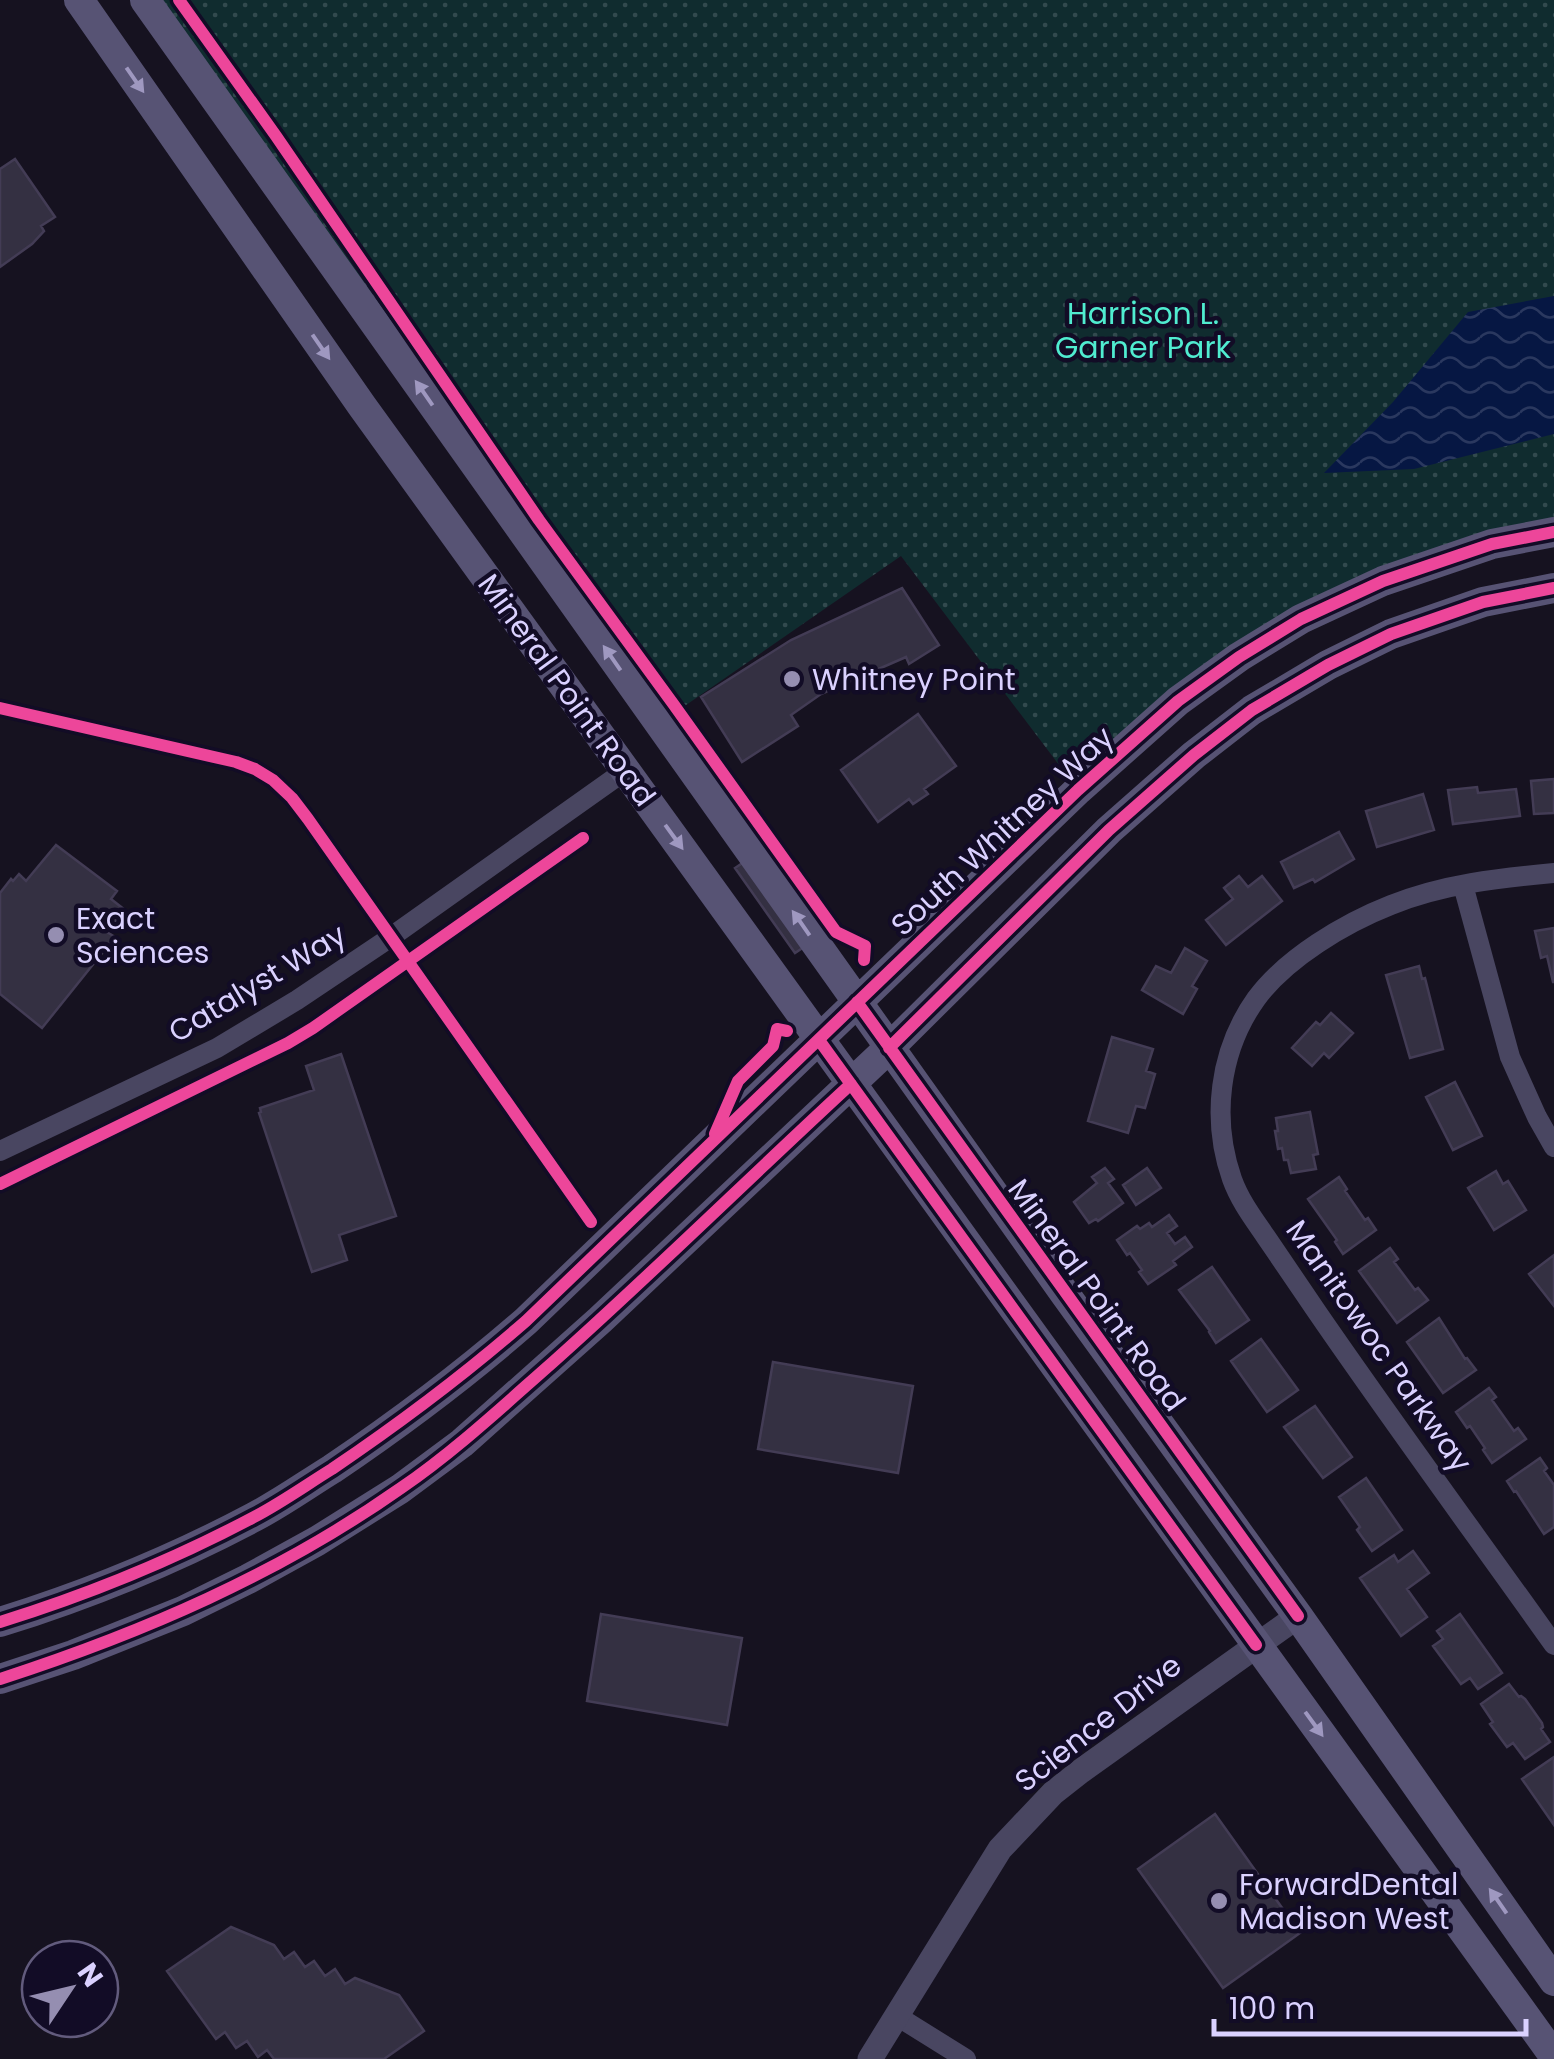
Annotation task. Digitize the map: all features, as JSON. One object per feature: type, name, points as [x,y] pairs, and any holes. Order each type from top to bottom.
[{"type":"main road","name":"Mineral Point Road","points":[[79,0],[362,406],[1554,2056]]},
{"type":"main road","name":"Mineral Point Road","points":[[145,0],[1554,1981]]},
{"type":"main road","name":"South Whitney Way","points":[[1,1622],[67,1602],[255,1516],[392,1429],[467,1373],[526,1321],[1078,790],[1178,702],[1239,657],[1301,619],[1383,581],[1492,544],[1554,532]]},
{"type":"main road","points":[[0,1679],[183,1612],[283,1560],[400,1489],[462,1443],[586,1332],[890,1048],[1109,830],[1194,755],[1252,710],[1328,665],[1391,634],[1482,602],[1554,588]]},
{"type":"street","name":"Catalyst Way","points":[[0,1151],[216,1048],[297,1000],[626,770]]},
{"type":"street","name":"Manitowoc Parkway","points":[[1554,873],[1435,890],[1391,905],[1344,928],[1292,962],[1256,998],[1231,1046],[1221,1085],[1220,1123],[1230,1175],[1240,1198],[1554,1645]]},
{"type":"street","points":[[1463,884],[1510,1057],[1554,1147]]},
{"type":"street","name":"Science Drive","points":[[870,2059],[978,1882],[1028,1818],[1081,1771],[1298,1616]]},
{"type":"street","points":[[896,2016],[966,2059]]},
{"type":"green space","name":"Harrison L. Garner Park","points":[[145,0],[1554,0],[1554,532],[1301,619],[1078,790],[901,556],[676,712],[661,727]]},
{"type":"water","points":[[1554,296],[1554,434],[1414,469],[1324,473],[1393,402],[1468,312]]},
{"type":"building","points":[[15,159],[55,217],[41,226],[44,231],[32,244],[0,267],[0,169]]},
{"type":"building","name":"Whitney Point","points":[[902,588],[939,645],[909,664],[906,657],[821,694],[791,715],[798,726],[742,762],[701,697],[791,640]]},
{"type":"building","points":[[918,714],[956,766],[924,789],[928,794],[913,804],[909,799],[878,822],[841,770]]},
{"type":"building","points":[[1554,779],[1554,813],[1534,814],[1531,781]]},
{"type":"building","points":[[1477,787],[1478,793],[1516,789],[1520,816],[1453,824],[1448,790]]},
{"type":"building","points":[[1423,794],[1434,830],[1377,847],[1366,811]]},
{"type":"building","points":[[1339,832],[1354,859],[1315,882],[1313,879],[1294,888],[1281,862]]},
{"type":"building","name":"Exact Sciences","points":[[56,845],[117,891],[111,899],[125,910],[107,932],[115,937],[42,1028],[0,994],[0,893],[19,874],[26,881]]},
{"type":"building","points":[[744,862],[804,947],[795,953],[735,868]]},
{"type":"building","points":[[1239,876],[1248,887],[1262,876],[1282,901],[1226,945],[1206,920],[1233,899],[1224,888]]},
{"type":"building","points":[[1554,928],[1553,982],[1547,956],[1541,958],[1535,931]]},
{"type":"building","points":[[1185,948],[1207,961],[1192,986],[1197,989],[1183,1014],[1142,990],[1156,966],[1171,973]]},
{"type":"building","points":[[1419,966],[1443,1049],[1410,1058],[1386,975]]},
{"type":"building","points":[[1331,1013],[1353,1033],[1329,1058],[1324,1053],[1312,1066],[1292,1048],[1316,1022],[1320,1025]]},
{"type":"building","points":[[1112,1037],[1153,1049],[1146,1071],[1155,1074],[1145,1108],[1136,1106],[1128,1133],[1088,1121]]},
{"type":"building","points":[[341,1054],[396,1216],[339,1235],[347,1260],[312,1272],[259,1113],[260,1108],[314,1090],[306,1066]]},
{"type":"building","points":[[1455,1082],[1482,1136],[1453,1150],[1426,1097]]},
{"type":"building","points":[[1310,1112],[1318,1154],[1313,1155],[1316,1169],[1291,1173],[1282,1148],[1278,1149],[1276,1118]]},
{"type":"building","points":[[1105,1168],[1114,1179],[1108,1183],[1123,1203],[1089,1223],[1074,1202],[1097,1183],[1092,1177]]},
{"type":"building","points":[[1147,1168],[1161,1188],[1136,1205],[1123,1185]]},
{"type":"building","points":[[1496,1171],[1503,1184],[1508,1181],[1526,1210],[1494,1230],[1468,1188]]},
{"type":"building","points":[[1339,1177],[1365,1220],[1368,1218],[1376,1230],[1343,1254],[1308,1199]]},
{"type":"building","points":[[1169,1215],[1177,1226],[1167,1233],[1175,1244],[1185,1237],[1192,1247],[1173,1261],[1176,1265],[1148,1284],[1139,1272],[1142,1270],[1117,1240],[1137,1226],[1140,1229],[1149,1223],[1152,1227]]},
{"type":"building","points":[[1390,1248],[1398,1259],[1394,1262],[1415,1290],[1418,1288],[1428,1300],[1397,1323],[1359,1271]]},
{"type":"building","points":[[1554,1255],[1554,1306],[1529,1274]]},
{"type":"building","points":[[1212,1267],[1249,1320],[1216,1343],[1179,1290]]},
{"type":"building","points":[[1439,1318],[1476,1370],[1443,1393],[1407,1342]]},
{"type":"building","points":[[1261,1339],[1298,1390],[1267,1412],[1231,1361]]},
{"type":"building","points":[[773,1362],[913,1386],[898,1473],[758,1449]]},
{"type":"building","points":[[1489,1388],[1496,1397],[1492,1400],[1514,1431],[1518,1428],[1526,1439],[1492,1463],[1470,1426],[1467,1428],[1456,1412]]},
{"type":"building","points":[[1315,1406],[1352,1457],[1323,1478],[1284,1427]]},
{"type":"building","points":[[1540,1458],[1554,1485],[1554,1527],[1544,1534],[1507,1481]]},
{"type":"building","points":[[1366,1478],[1402,1530],[1372,1551],[1339,1497]]},
{"type":"building","points":[[1413,1551],[1429,1573],[1407,1589],[1427,1617],[1401,1636],[1360,1578],[1394,1555],[1398,1562]]},
{"type":"building","points":[[601,1614],[742,1638],[727,1725],[587,1701]]},
{"type":"building","points":[[1460,1614],[1502,1673],[1478,1689],[1470,1678],[1461,1684],[1433,1646],[1443,1639],[1437,1631]]},
{"type":"building","points":[[1509,1684],[1542,1723],[1541,1729],[1550,1742],[1525,1759],[1513,1743],[1507,1747],[1481,1704]]},
{"type":"building","points":[[1554,1757],[1554,1825],[1522,1779]]},
{"type":"building","name":"ForwardDental Madison West","points":[[1215,1814],[1300,1933],[1223,1988],[1138,1869]]},
{"type":"building","points":[[231,1927],[274,1945],[284,1959],[294,1952],[305,1967],[314,1961],[325,1976],[335,1969],[345,1984],[355,1978],[399,1995],[424,2031],[384,2059],[274,2059],[267,2050],[258,2057],[247,2041],[236,2048],[225,2032],[216,2039],[167,1971]]},
{"type":"cycle path","points":[[179,0],[539,520],[836,932],[865,946],[864,960]]},
{"type":"cycle path","points":[[0,1622],[129,1576],[254,1517],[332,1469],[455,1379],[526,1321],[1078,790],[1178,701],[1239,657],[1301,619],[1383,581],[1492,544],[1554,532]]},
{"type":"cycle path","points":[[889,1048],[1109,830],[1252,710],[1328,665],[1391,634],[1483,602],[1554,588]]},
{"type":"cycle path","points":[[0,708],[236,762],[273,780],[308,819],[591,1222]]},
{"type":"cycle path","points":[[0,1184],[288,1043],[583,838]]},
{"type":"cycle path","points":[[857,1002],[1298,1616]]},
{"type":"cycle path","points":[[715,1134],[738,1081],[773,1046],[777,1029],[787,1031]]},
{"type":"cycle path","points":[[819,1040],[1256,1645]]},
{"type":"cycle path","points":[[0,1679],[105,1642],[208,1598],[307,1548],[401,1488],[460,1444],[552,1363],[851,1084]]},
{"type":"place","name":"Whitney Point","points":[[792,679]]},
{"type":"place","name":"Exact Sciences","points":[[56,935]]},
{"type":"place","name":"ForwardDental Madison West","points":[[1219,1901]]}]
